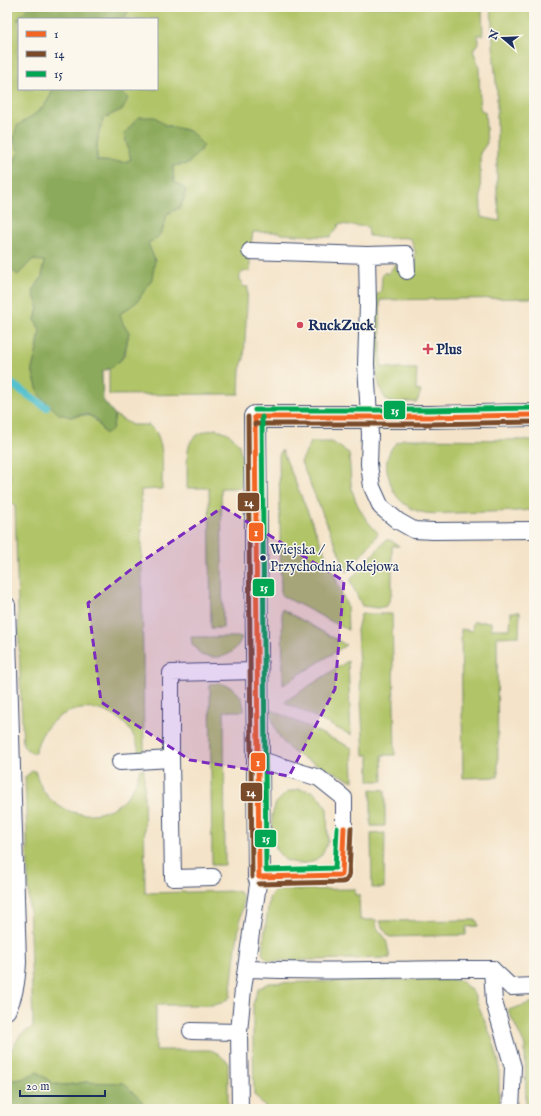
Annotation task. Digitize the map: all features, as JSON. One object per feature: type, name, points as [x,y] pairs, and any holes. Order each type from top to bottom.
[{"type":"street","points":[[259,877],[255,417],[534,416]]},
{"type":"lane","points":[[250,251],[367,255],[406,254],[407,271]]},
{"type":"lane","points":[[367,255],[368,304],[366,364],[370,434],[369,464],[372,488],[381,507],[398,521],[414,530],[534,530]]},
{"type":"lane","points":[[7,605],[10,794],[18,962],[17,980],[12,1002],[7,1011]]},
{"type":"lane","points":[[213,876],[173,878],[171,673],[257,670]]},
{"type":"lane","points":[[120,762],[171,759]]},
{"type":"lane","points":[[240,1109],[240,1032],[243,989],[259,877],[342,875],[344,798],[319,778],[258,759]]},
{"type":"lane","points":[[247,969],[289,971],[492,969],[511,987],[534,986]]},
{"type":"lane","points":[[492,969],[494,1002],[513,1066],[511,1109]]},
{"type":"lane","points":[[191,1031],[240,1032]]},
{"type":"highlighted area","points":[[223,507],[344,581],[335,689],[289,776],[190,760],[101,702],[88,603],[138,564]]},
{"type":"green space","points":[[7,7],[29,7],[17,19],[18,90],[53,90],[43,107],[17,126],[13,140],[19,152],[9,170],[9,190],[7,195]]},
{"type":"green space","points":[[29,7],[130,7],[124,18],[18,18]]},
{"type":"green space","points":[[130,7],[482,7],[483,36],[478,34],[478,43],[473,50],[479,67],[480,109],[485,112],[487,143],[480,153],[481,217],[500,221],[497,194],[497,92],[491,7],[534,7],[534,298],[380,300],[381,367],[417,369],[416,390],[421,391],[417,402],[388,402],[382,394],[379,385],[376,365],[371,364],[373,305],[377,294],[381,291],[382,276],[385,272],[387,274],[397,263],[397,271],[405,271],[415,266],[415,251],[411,239],[369,236],[368,227],[339,224],[330,237],[282,234],[278,232],[253,232],[250,251],[250,272],[244,271],[240,275],[242,286],[248,287],[244,358],[240,370],[239,394],[109,395],[109,369],[121,360],[125,354],[129,332],[123,324],[120,314],[127,308],[155,260],[147,243],[163,230],[167,214],[181,207],[186,190],[174,181],[172,165],[190,131],[165,125],[155,117],[124,134],[131,159],[125,162],[97,161],[97,144],[104,118],[123,109],[127,98],[120,90],[158,90],[158,18],[124,18]]},
{"type":"green space","points":[[53,90],[120,90],[128,98],[123,109],[104,118],[98,139],[97,161],[125,162],[131,159],[124,134],[138,117],[155,117],[165,125],[190,131],[204,146],[188,164],[173,166],[174,181],[186,190],[181,207],[167,214],[162,232],[153,241],[148,243],[155,260],[152,279],[137,302],[120,314],[123,324],[129,332],[125,352],[120,361],[102,372],[103,400],[115,415],[112,430],[105,434],[95,418],[86,414],[70,417],[59,414],[39,395],[32,369],[40,330],[35,320],[38,308],[33,291],[42,277],[44,261],[32,260],[18,275],[7,267],[7,195],[9,189],[9,170],[19,152],[13,140],[17,126],[39,111]]},
{"type":"green space","points":[[32,260],[44,260],[42,277],[33,291],[38,308],[35,320],[40,330],[32,369],[39,395],[49,404],[70,417],[84,415],[92,417],[105,434],[112,430],[115,415],[132,425],[149,425],[156,432],[161,445],[162,489],[141,490],[144,752],[139,752],[131,731],[117,717],[95,709],[73,711],[62,715],[53,721],[42,735],[35,753],[31,753],[23,746],[15,505],[9,502],[7,496],[11,477],[7,467],[7,265],[8,267]]},
{"type":"green space","points":[[216,429],[228,433],[239,444],[242,460],[241,488],[221,488],[223,628],[211,628],[209,488],[187,488],[187,457],[191,441],[199,434]]},
{"type":"green space","points":[[403,439],[534,440],[534,510],[433,514],[411,508],[402,502],[396,495],[390,483],[387,467],[387,460],[391,449],[396,443]]},
{"type":"green space","points":[[311,442],[332,442],[349,453],[352,491],[357,504],[365,517],[378,533],[347,572],[301,462]]},
{"type":"green space","points":[[282,450],[347,606],[348,630],[281,595],[279,455]]},
{"type":"green space","points":[[386,540],[390,540],[399,546],[392,546],[392,593],[387,606],[378,608],[362,606],[351,583],[351,579]]},
{"type":"green space","points":[[282,609],[346,645],[283,685]]},
{"type":"green space","points":[[511,612],[520,612],[519,636],[497,637],[498,777],[463,778],[461,629],[472,631],[473,622],[491,622],[491,629],[510,629]]},
{"type":"green space","points":[[361,614],[392,614],[395,755],[382,755],[383,781],[369,781],[369,755],[364,755],[357,630]]},
{"type":"green space","points":[[191,637],[242,637],[239,644],[231,653],[220,657],[214,657],[201,655],[192,644]]},
{"type":"green space","points":[[348,661],[351,735],[284,702]]},
{"type":"green space","points":[[210,684],[223,684],[234,689],[241,698],[244,711],[224,711],[225,865],[212,865]]},
{"type":"green space","points":[[271,710],[352,748],[353,781],[297,755],[286,746],[276,730]]},
{"type":"green space","points":[[140,769],[144,769],[145,893],[237,891],[242,897],[243,903],[230,997],[222,1003],[213,1005],[156,1005],[156,1050],[210,1050],[228,1062],[228,1109],[144,1109],[142,1101],[86,1082],[67,1085],[54,1084],[37,1072],[22,1079],[7,1081],[7,1057],[20,1035],[33,1027],[25,777],[32,771],[35,771],[43,791],[53,802],[62,808],[84,814],[95,814],[116,806],[125,799],[138,777]]},
{"type":"green space","points":[[299,789],[312,791],[322,800],[327,809],[328,842],[322,855],[312,862],[300,864],[285,860],[277,851],[273,838],[272,815],[276,803],[287,792]]},
{"type":"green space","points":[[371,789],[385,790],[385,826],[371,826]]},
{"type":"green space","points":[[385,833],[384,888],[372,888],[371,834]]},
{"type":"green space","points":[[355,889],[355,895],[359,895],[360,920],[376,920],[378,929],[386,940],[390,958],[269,961],[262,954],[269,899],[271,894],[277,890]]},
{"type":"green space","points":[[477,920],[478,926],[466,927],[466,935],[390,937],[383,929],[380,921]]},
{"type":"green space","points":[[437,979],[460,980],[473,992],[493,1041],[499,1063],[499,1109],[268,1109],[254,1094],[253,1004],[258,989],[268,983]]},
{"type":"green space","points":[[534,1002],[534,1109],[526,1109],[525,1046],[508,1010]]},
{"type":"green space","points":[[37,1072],[54,1084],[67,1085],[86,1082],[124,1083],[142,1101],[144,1109],[7,1109],[7,1081],[22,1079]]},
{"type":"waterway","points":[[7,381],[46,407]]},
{"type":"transit line","name":"15","points":[[255,410],[430,410],[534,408]]},
{"type":"transit line","name":"1","points":[[255,417],[430,417],[534,415]]},
{"type":"transit line","name":"14","points":[[248,417],[252,877]]},
{"type":"transit line","name":"1","points":[[255,417],[259,877]]},
{"type":"transit line","name":"15","points":[[262,417],[266,870],[335,868],[337,828]]},
{"type":"transit line","name":"14","points":[[255,424],[430,424],[534,422]]},
{"type":"transit line","name":"1","points":[[259,877],[342,875],[344,828]]},
{"type":"transit line","name":"14","points":[[259,884],[346,881],[349,876],[351,828]]},
{"type":"place","name":"RuckZuck","points":[[300,325]]},
{"type":"place","name":"Plus","points":[[428,349]]},
{"type":"place","name":"Wiejska / Przychodnia Kolejowa","points":[[263,558]]}]
